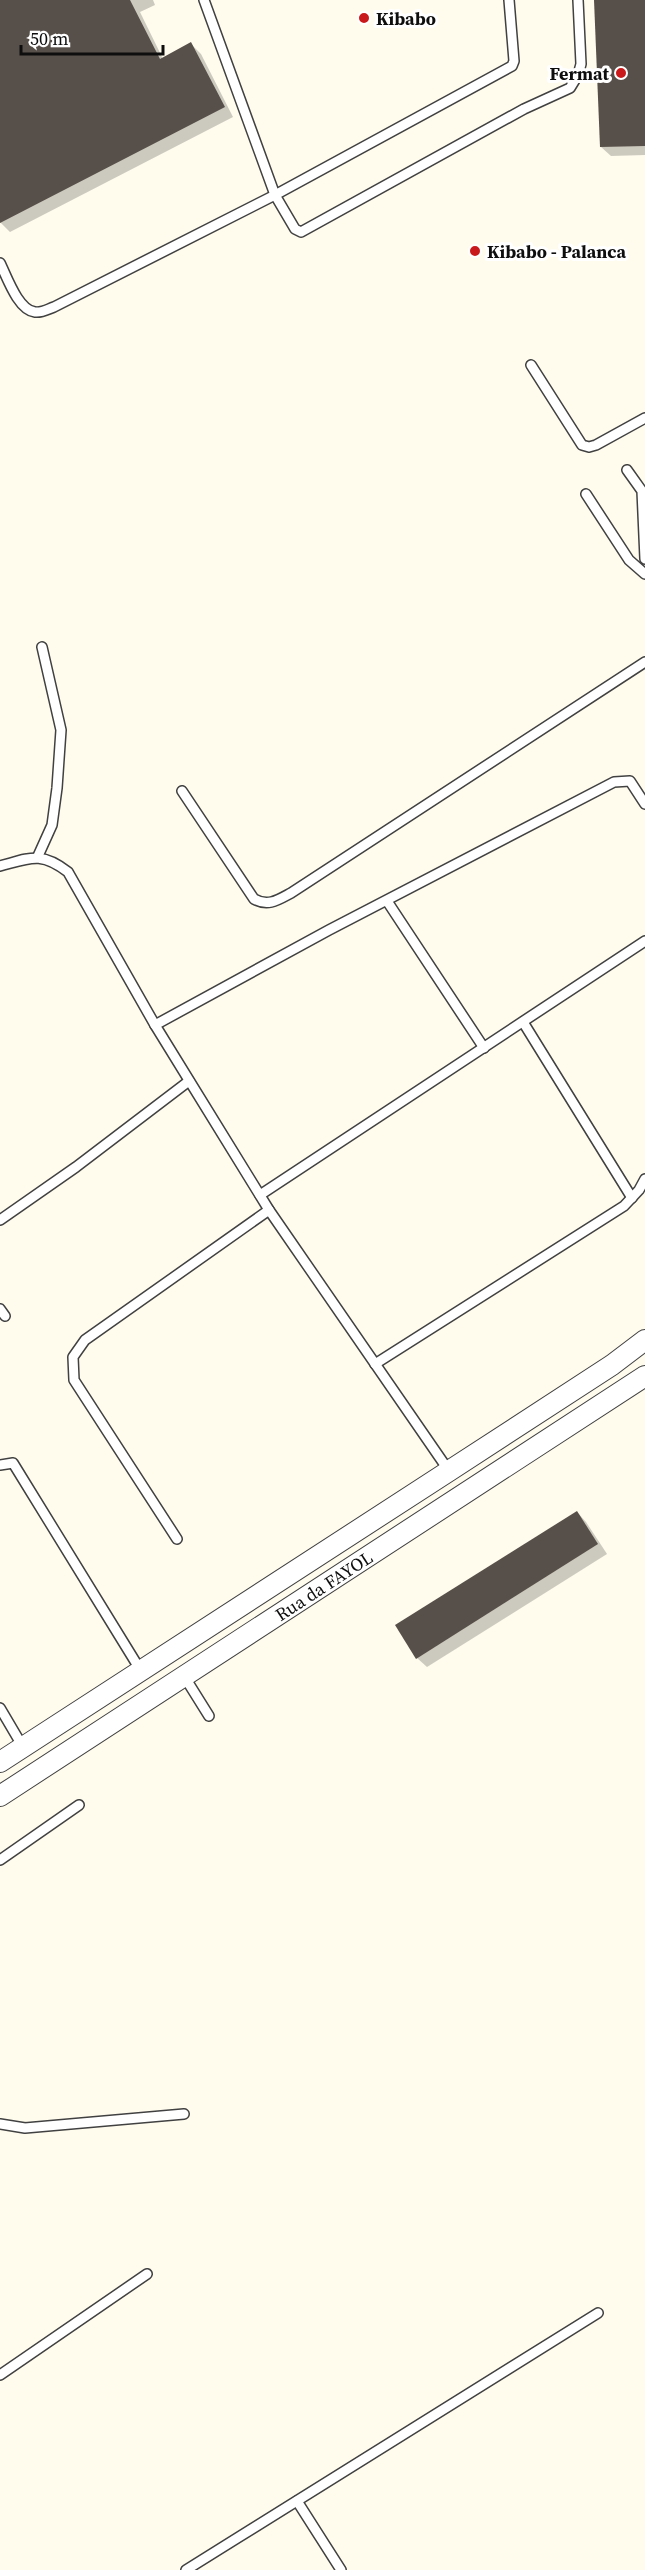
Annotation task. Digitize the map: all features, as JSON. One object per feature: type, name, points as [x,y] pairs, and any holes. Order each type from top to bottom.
[{"type":"street","name":"Rua da FAYOL","points":[[0,1762],[612,1365],[645,1340]]},
{"type":"street","name":"Rua da FAYOL","points":[[0,1796],[645,1376]]},
{"type":"lane","points":[[204,0],[275,195],[295,229],[301,232],[307,231],[524,109],[570,88],[578,75],[581,64],[578,0]]},
{"type":"lane","points":[[0,263],[21,303],[33,312],[40,312],[54,308],[275,195],[512,66],[514,61],[509,0]]},
{"type":"lane","points":[[531,365],[582,445],[589,447],[596,445],[645,418]]},
{"type":"lane","points":[[627,470],[642,491],[645,559]]},
{"type":"lane","points":[[586,494],[630,560],[645,574]]},
{"type":"lane","points":[[38,856],[52,825],[61,730],[42,647]]},
{"type":"lane","points":[[182,791],[254,899],[261,903],[271,903],[466,780],[645,662]]},
{"type":"lane","points":[[155,1024],[614,782],[630,781],[645,804]]},
{"type":"lane","points":[[0,866],[38,856],[57,863],[68,872],[155,1024],[269,1210],[449,1471]]},
{"type":"lane","points":[[387,901],[484,1048]]},
{"type":"lane","points":[[260,1195],[645,941]]},
{"type":"lane","points":[[523,1022],[632,1198]]},
{"type":"lane","points":[[0,1220],[76,1167],[189,1081]]},
{"type":"lane","points":[[375,1364],[624,1206],[645,1179]]},
{"type":"lane","points":[[177,1539],[74,1380],[73,1357],[85,1341],[269,1210]]},
{"type":"lane","points":[[0,1465],[13,1463],[141,1671]]},
{"type":"lane","points":[[184,1676],[209,1716]]},
{"type":"lane","points":[[0,1708],[23,1746]]},
{"type":"lane","points":[[0,1860],[79,1805]]},
{"type":"lane","points":[[0,2124],[25,2128],[183,2114]]},
{"type":"lane","points":[[0,2375],[147,2274]]},
{"type":"lane","points":[[186,2570],[598,2313]]},
{"type":"lane","points":[[297,2501],[341,2570]]},
{"type":"building","points":[[0,0],[130,0],[160,59],[191,42],[225,107],[0,223]]},
{"type":"building","name":"Fermat","points":[[594,0],[645,0],[645,146],[600,147]]},
{"type":"building","points":[[577,1511],[598,1544],[416,1659],[395,1625]]},
{"type":"place","name":"Kibabo","points":[[364,18]]},
{"type":"place","name":"Fermat","points":[[621,73]]},
{"type":"place","name":"Kibabo - Palanca","points":[[475,251]]}]
